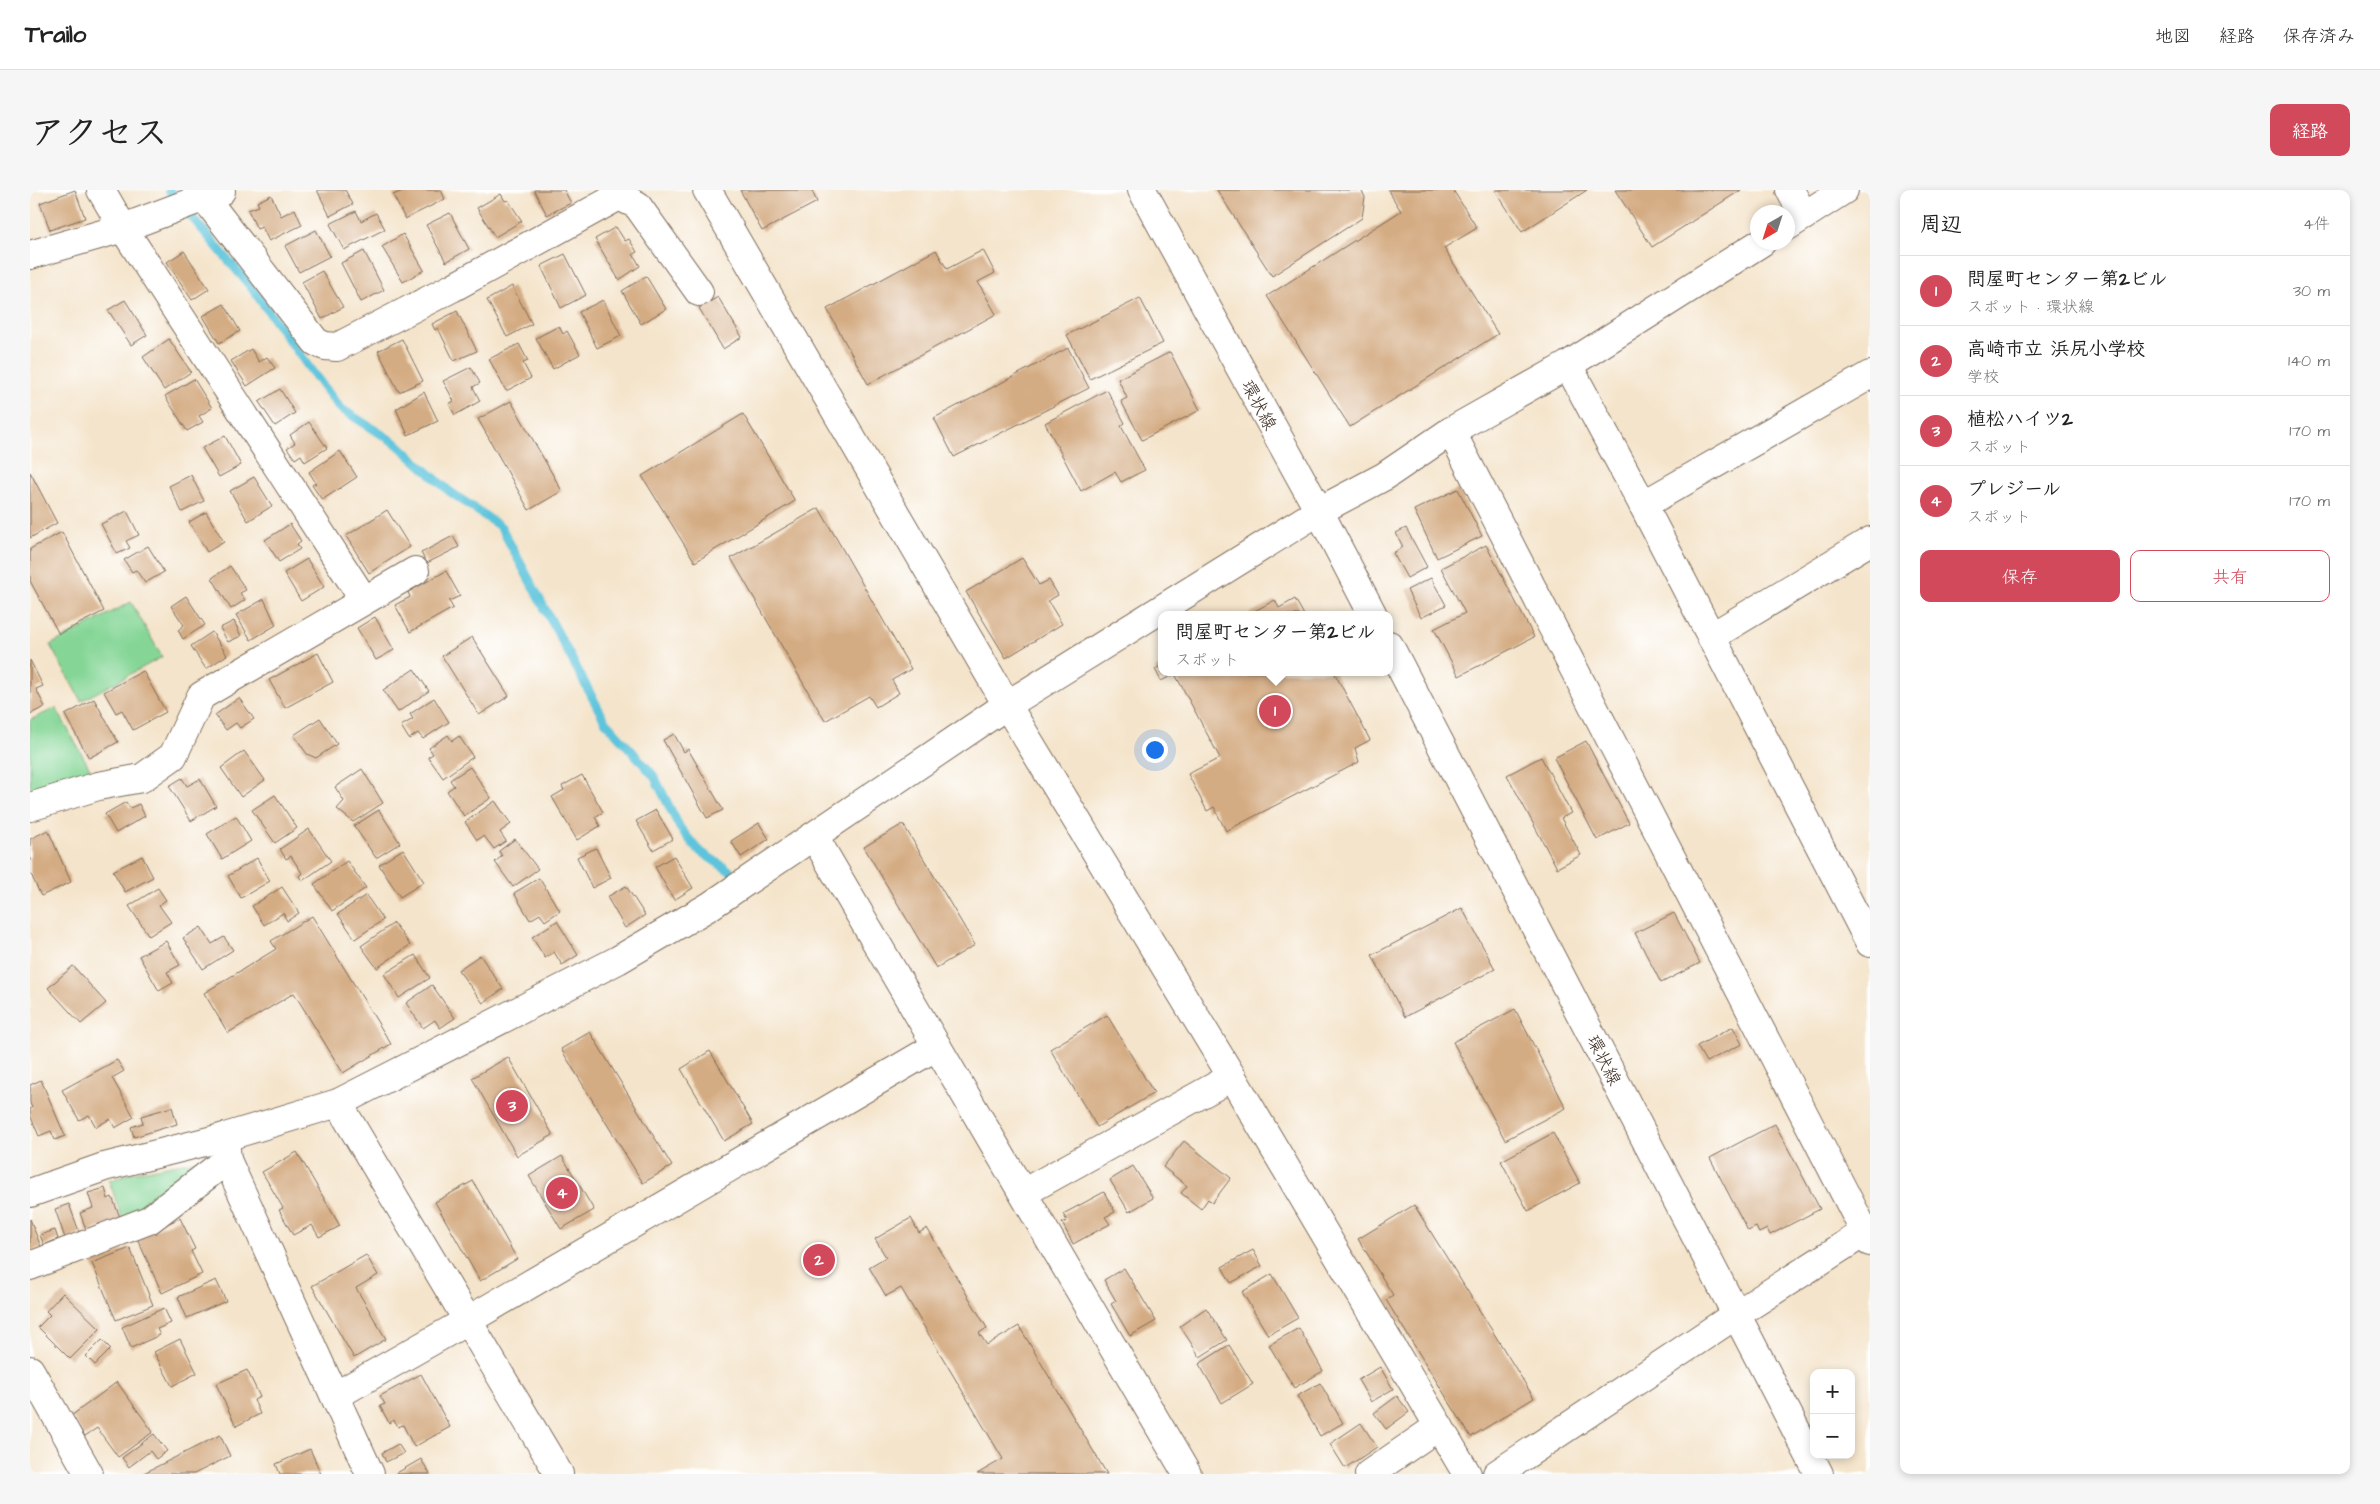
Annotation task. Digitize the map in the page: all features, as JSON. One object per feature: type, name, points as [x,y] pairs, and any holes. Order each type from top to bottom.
[{"type":"street","points":[[101,190],[122,228],[364,600]]},
{"type":"street","points":[[707,190],[1008,705],[1232,1077],[1466,1474]]},
{"type":"street","points":[[1790,190],[1796,221],[1844,190]]},
{"type":"street","name":"環状線","points":[[1143,191],[1319,512],[1371,611]]},
{"type":"street","points":[[30,255],[122,228],[213,194],[316,342],[325,346],[337,347],[452,288],[618,193],[637,205],[699,292]]},
{"type":"street","points":[[1159,611],[1319,512],[1385,476],[1451,431],[1568,366],[1750,250]]},
{"type":"street","points":[[1568,366],[1643,505],[1870,944]]},
{"type":"street","points":[[1643,505],[1870,375]]},
{"type":"street","points":[[1451,431],[1868,1234],[1736,1314],[1497,1474]]},
{"type":"street","points":[[1711,638],[1870,541]]},
{"type":"street","points":[[31,805],[98,786],[142,778],[173,756],[201,696],[415,571]]},
{"type":"street","points":[[30,1193],[104,1167],[226,1149],[338,1103],[618,960],[710,906],[1008,705],[1158,612]]},
{"type":"street","name":"環状線","points":[[1393,653],[1819,1474]]},
{"type":"street","points":[[814,836],[1187,1474]]},
{"type":"street","points":[[335,1396],[467,1321],[937,1046]]},
{"type":"street","points":[[1023,1193],[1232,1077]]},
{"type":"street","points":[[338,1103],[559,1474]]},
{"type":"street","points":[[30,1266],[150,1220],[226,1149]]},
{"type":"street","points":[[226,1149],[370,1474]]},
{"type":"street","points":[[30,1370],[89,1474]]},
{"type":"street","points":[[1370,1474],[1439,1426]]},
{"type":"green space","points":[[131,602],[162,657],[81,701],[50,645]]},
{"type":"green space","points":[[56,708],[93,774],[33,791],[30,785],[30,720]]},
{"type":"green space","points":[[208,1158],[124,1223],[109,1181],[131,1173]]},
{"type":"building","points":[[75,190],[85,218],[50,230],[40,203]]},
{"type":"building","points":[[317,190],[345,190],[353,204],[330,216]]},
{"type":"building","points":[[405,190],[441,190],[445,199],[405,219],[393,195]]},
{"type":"building","points":[[534,190],[564,190],[571,203],[547,215]]},
{"type":"building","points":[[740,190],[814,190],[812,191],[817,202],[762,231]]},
{"type":"building","points":[[1217,190],[1361,190],[1365,197],[1362,218],[1272,276]]},
{"type":"building","points":[[1388,190],[1453,190],[1477,228],[1444,248],[1498,334],[1350,427],[1267,296],[1401,211]]},
{"type":"building","points":[[1495,190],[1587,190],[1522,232]]},
{"type":"building","points":[[1615,190],[1741,190],[1652,247]]},
{"type":"building","points":[[501,194],[505,201],[508,200],[522,221],[495,237],[477,208]]},
{"type":"building","points":[[271,195],[281,216],[295,209],[302,225],[269,241],[262,227],[257,229],[248,210],[259,206],[257,202]]},
{"type":"building","points":[[356,211],[361,221],[376,213],[385,229],[344,250],[330,224]]},
{"type":"building","points":[[450,213],[469,249],[446,262],[426,225]]},
{"type":"building","points":[[616,227],[625,241],[629,239],[637,252],[633,254],[640,266],[619,280],[595,239]]},
{"type":"building","points":[[316,230],[330,256],[299,272],[285,246]]},
{"type":"building","points":[[403,234],[424,270],[403,282],[382,247]]},
{"type":"building","points":[[936,250],[947,269],[983,250],[995,273],[978,282],[996,314],[868,384],[827,309]]},
{"type":"building","points":[[184,251],[209,289],[192,300],[167,262]]},
{"type":"building","points":[[364,251],[384,290],[361,302],[341,263]]},
{"type":"building","points":[[565,254],[586,295],[561,308],[541,266]]},
{"type":"building","points":[[322,271],[343,307],[322,319],[302,282]]},
{"type":"building","points":[[646,276],[666,309],[641,324],[622,291]]},
{"type":"building","points":[[512,286],[532,324],[507,337],[487,300]]},
{"type":"building","points":[[718,297],[742,337],[723,349],[699,308]]},
{"type":"building","points":[[1140,298],[1163,343],[1090,379],[1067,335]]},
{"type":"building","points":[[125,300],[147,335],[131,345],[108,310]]},
{"type":"building","points":[[603,300],[621,336],[597,348],[579,312]]},
{"type":"building","points":[[224,304],[240,331],[219,343],[203,316]]},
{"type":"building","points":[[457,311],[477,351],[454,361],[438,328],[435,330],[432,324]]},
{"type":"building","points":[[559,326],[563,334],[567,331],[580,354],[553,369],[536,338]]},
{"type":"building","points":[[169,339],[191,372],[164,390],[143,357]]},
{"type":"building","points":[[402,339],[423,381],[399,392],[378,351]]},
{"type":"building","points":[[519,344],[528,361],[523,363],[531,378],[506,391],[489,359]]},
{"type":"building","points":[[1068,348],[1089,388],[954,457],[934,418]]},
{"type":"building","points":[[251,349],[259,362],[267,357],[275,368],[247,386],[231,361]]},
{"type":"building","points":[[1170,352],[1200,410],[1142,440],[1121,401],[1127,398],[1118,379]]},
{"type":"building","points":[[471,367],[480,383],[473,387],[480,401],[455,415],[449,404],[454,401],[443,381]]},
{"type":"building","points":[[194,379],[212,408],[199,416],[203,422],[187,431],[165,396]]},
{"type":"building","points":[[280,389],[295,413],[275,426],[259,402]]},
{"type":"building","points":[[1107,390],[1125,423],[1121,426],[1145,470],[1121,482],[1115,472],[1081,491],[1045,423]]},
{"type":"building","points":[[424,392],[438,421],[408,435],[396,409]]},
{"type":"building","points":[[511,401],[562,491],[529,510],[478,419]]},
{"type":"building","points":[[743,414],[795,501],[695,562],[642,476]]},
{"type":"building","points":[[309,422],[327,448],[305,462],[301,455],[295,459],[287,448],[295,443],[290,435]]},
{"type":"building","points":[[225,436],[241,465],[219,477],[202,448]]},
{"type":"building","points":[[340,451],[357,477],[322,500],[312,485],[316,483],[309,472]]},
{"type":"building","points":[[30,472],[57,523],[30,538]]},
{"type":"building","points":[[191,475],[204,501],[182,512],[169,486]]},
{"type":"building","points":[[254,477],[272,506],[248,521],[230,491]]},
{"type":"building","points":[[1458,489],[1482,536],[1437,558],[1414,510]]},
{"type":"building","points":[[819,508],[911,669],[892,680],[899,693],[876,707],[869,696],[825,721],[731,558]]},
{"type":"building","points":[[387,510],[410,547],[369,573],[346,536]]},
{"type":"building","points":[[127,511],[139,535],[126,541],[130,548],[117,554],[101,524]]},
{"type":"building","points":[[206,512],[224,542],[207,552],[189,522]]},
{"type":"building","points":[[290,524],[301,541],[297,544],[300,549],[279,562],[265,540]]},
{"type":"building","points":[[1406,528],[1427,567],[1407,578],[1393,553],[1403,547],[1396,533]]},
{"type":"building","points":[[62,532],[104,611],[59,634],[30,581],[30,549]]},
{"type":"building","points":[[453,536],[459,547],[427,563],[421,553]]},
{"type":"building","points":[[1486,545],[1534,637],[1459,676],[1434,629],[1465,613],[1441,568]]},
{"type":"building","points":[[148,546],[164,572],[145,583],[136,570],[132,572],[124,560]]},
{"type":"building","points":[[1022,558],[1039,585],[1049,580],[1058,595],[1048,601],[1062,624],[1006,658],[966,592]]},
{"type":"building","points":[[307,559],[324,587],[301,601],[284,573]]},
{"type":"building","points":[[230,566],[246,590],[240,593],[245,600],[231,609],[212,578]]},
{"type":"building","points":[[446,571],[460,596],[449,601],[453,608],[410,632],[395,605],[410,597],[408,592]]},
{"type":"building","points":[[1431,578],[1446,605],[1421,618],[1407,590]]},
{"type":"building","points":[[186,596],[205,625],[183,639],[178,630],[184,625],[171,606]]},
{"type":"building","points":[[264,599],[276,625],[251,640],[236,615]]},
{"type":"building","points":[[1295,599],[1302,611],[1254,611],[1275,600],[1279,608]]},
{"type":"building","points":[[375,617],[394,650],[376,660],[357,628]]},
{"type":"building","points":[[234,621],[241,636],[228,642],[220,628]]},
{"type":"building","points":[[212,632],[227,655],[206,669],[191,646]]},
{"type":"building","points":[[472,637],[509,696],[479,715],[442,656]]},
{"type":"building","points":[[318,653],[333,682],[285,708],[269,680]]},
{"type":"building","points":[[30,660],[43,686],[36,689],[45,707],[30,714]]},
{"type":"building","points":[[414,669],[429,691],[398,712],[383,690]]},
{"type":"building","points":[[143,671],[166,712],[133,730],[122,710],[116,713],[104,692]]},
{"type":"building","points":[[1158,676],[1171,676],[1161,681]]},
{"type":"building","points":[[1176,676],[1336,676],[1370,740],[1355,748],[1359,762],[1226,831],[1214,807],[1207,811],[1188,774],[1220,758]]},
{"type":"building","points":[[239,698],[254,719],[240,728],[236,723],[226,730],[215,715]]},
{"type":"building","points":[[434,698],[449,722],[423,739],[418,733],[409,739],[401,726],[413,719],[410,714]]},
{"type":"building","points":[[94,699],[118,742],[89,758],[65,715]]},
{"type":"building","points":[[320,718],[337,744],[316,758],[307,754],[294,735]]},
{"type":"building","points":[[674,734],[684,752],[688,749],[723,810],[707,818],[663,740]]},
{"type":"building","points":[[448,735],[452,741],[459,736],[473,757],[443,778],[428,757],[433,754],[429,748]]},
{"type":"building","points":[[1586,741],[1629,823],[1597,840],[1554,758]]},
{"type":"building","points":[[244,751],[265,780],[241,797],[221,768]]},
{"type":"building","points":[[1541,757],[1571,813],[1561,818],[1581,855],[1557,868],[1507,775]]},
{"type":"building","points":[[470,767],[491,798],[464,816],[447,791],[454,786],[450,780]]},
{"type":"building","points":[[362,769],[383,803],[353,822],[337,809],[344,801],[335,787]]},
{"type":"building","points":[[582,775],[603,812],[595,817],[600,826],[577,840],[552,797],[564,790],[562,786]]},
{"type":"building","points":[[182,778],[187,786],[200,779],[216,806],[191,821],[169,786]]},
{"type":"building","points":[[275,795],[297,828],[275,843],[252,810]]},
{"type":"building","points":[[495,801],[511,824],[500,832],[506,841],[494,849],[484,836],[477,840],[465,822]]},
{"type":"building","points":[[126,802],[130,808],[139,804],[145,816],[116,833],[105,814]]},
{"type":"building","points":[[379,810],[400,843],[376,858],[354,826]]},
{"type":"building","points":[[656,810],[673,839],[653,850],[636,821]]},
{"type":"building","points":[[236,816],[251,841],[222,859],[207,834]]},
{"type":"building","points":[[759,823],[769,839],[741,857],[731,841]]},
{"type":"building","points":[[903,824],[975,945],[936,968],[864,847]]},
{"type":"building","points":[[309,829],[331,861],[302,881],[299,876],[302,873],[291,856],[286,859],[280,849]]},
{"type":"building","points":[[48,830],[71,882],[41,896],[30,872],[30,839]]},
{"type":"building","points":[[515,839],[538,869],[513,887],[495,862],[502,856],[499,851]]},
{"type":"building","points":[[596,848],[611,878],[592,888],[577,857]]},
{"type":"building","points":[[403,849],[424,882],[400,897],[379,865]]},
{"type":"building","points":[[142,856],[153,877],[125,892],[113,871]]},
{"type":"building","points":[[674,856],[693,888],[674,900],[655,867]]},
{"type":"building","points":[[257,858],[270,881],[241,898],[228,876]]},
{"type":"building","points":[[347,861],[366,888],[332,911],[314,884]]},
{"type":"building","points":[[539,878],[560,911],[545,921],[540,914],[530,920],[514,893]]},
{"type":"building","points":[[626,886],[645,915],[625,928],[607,897]]},
{"type":"building","points":[[282,887],[299,913],[287,921],[283,913],[264,925],[252,906]]},
{"type":"building","points":[[158,888],[166,900],[159,905],[171,922],[149,936],[129,906]]},
{"type":"building","points":[[366,895],[383,920],[355,939],[338,914]]},
{"type":"building","points":[[1462,908],[1495,969],[1405,1017],[1372,955]]},
{"type":"building","points":[[1674,913],[1700,963],[1661,983],[1635,933]]},
{"type":"building","points":[[312,916],[391,1044],[343,1073],[294,993],[228,1033],[204,993],[276,949],[271,941]]},
{"type":"building","points":[[557,921],[578,955],[562,965],[554,952],[545,958],[532,937]]},
{"type":"building","points":[[394,923],[410,945],[377,968],[361,946]]},
{"type":"building","points":[[201,927],[212,944],[224,937],[233,950],[203,969],[183,938]]},
{"type":"building","points":[[166,941],[180,965],[167,972],[173,983],[159,991],[139,956]]},
{"type":"building","points":[[415,955],[430,978],[399,998],[384,974]]},
{"type":"building","points":[[480,955],[503,989],[483,1003],[458,970]]},
{"type":"building","points":[[73,966],[106,1003],[81,1024],[48,988]]},
{"type":"building","points":[[432,985],[455,1018],[440,1028],[435,1020],[423,1028],[406,1003]]},
{"type":"building","points":[[1515,1009],[1566,1108],[1505,1140],[1453,1042]]},
{"type":"building","points":[[1107,1015],[1154,1093],[1097,1127],[1050,1049]]},
{"type":"building","points":[[1733,1027],[1742,1044],[1706,1062],[1697,1046]]},
{"type":"building","points":[[590,1032],[672,1166],[643,1183],[561,1049]]},
{"type":"building","points":[[710,1051],[753,1124],[724,1141],[681,1069]]},
{"type":"building","points":[[508,1057],[553,1135],[517,1156],[472,1078]]},
{"type":"building","points":[[117,1060],[124,1071],[112,1078],[134,1117],[115,1128],[110,1119],[96,1127],[89,1115],[79,1120],[62,1090]]},
{"type":"building","points":[[41,1080],[65,1136],[55,1140],[51,1131],[39,1136],[30,1115],[30,1109],[32,1108],[30,1103],[30,1085]]},
{"type":"building","points":[[172,1107],[177,1124],[134,1137],[131,1127],[143,1123],[141,1116]]},
{"type":"building","points":[[1775,1124],[1820,1209],[1770,1235],[1767,1229],[1759,1233],[1756,1227],[1748,1231],[1710,1158]]},
{"type":"building","points":[[1553,1133],[1580,1183],[1528,1211],[1501,1161]]},
{"type":"building","points":[[1184,1141],[1231,1178],[1212,1203],[1208,1199],[1201,1209],[1181,1193],[1187,1186],[1163,1167]]},
{"type":"building","points":[[297,1152],[340,1226],[319,1237],[312,1225],[293,1235],[279,1210],[283,1208],[262,1172]]},
{"type":"building","points":[[562,1156],[594,1210],[561,1229],[529,1176]]},
{"type":"building","points":[[1133,1166],[1153,1198],[1129,1212],[1110,1180]]},
{"type":"building","points":[[473,1181],[517,1259],[480,1281],[435,1202]]},
{"type":"building","points":[[105,1188],[108,1199],[112,1197],[121,1220],[87,1232],[80,1213],[93,1208],[88,1193]]},
{"type":"building","points":[[1104,1192],[1115,1212],[1105,1217],[1110,1224],[1073,1244],[1062,1223],[1067,1221],[1063,1214]]},
{"type":"building","points":[[69,1204],[80,1234],[65,1238],[55,1209]]},
{"type":"building","points":[[1414,1205],[1534,1398],[1471,1437],[1386,1300],[1393,1295],[1358,1239]]},
{"type":"building","points":[[180,1218],[195,1249],[191,1251],[202,1274],[162,1293],[137,1238]]},
{"type":"building","points":[[911,1218],[919,1233],[927,1228],[987,1328],[979,1333],[987,1345],[1019,1326],[1107,1474],[977,1474],[1003,1459],[901,1288],[886,1296],[869,1267],[886,1257],[875,1239]]},
{"type":"building","points":[[30,1219],[41,1247],[30,1251]]},
{"type":"building","points":[[55,1230],[58,1239],[44,1245],[40,1235]]},
{"type":"building","points":[[130,1248],[153,1305],[116,1320],[92,1263]]},
{"type":"building","points":[[1253,1250],[1262,1266],[1231,1283],[1222,1267]]},
{"type":"building","points":[[366,1255],[378,1275],[356,1288],[386,1339],[354,1358],[312,1286]]},
{"type":"building","points":[[1124,1268],[1156,1321],[1130,1336],[1111,1304],[1116,1301],[1104,1280]]},
{"type":"building","points":[[1272,1274],[1298,1318],[1268,1335],[1242,1292]]},
{"type":"building","points":[[216,1280],[226,1301],[187,1318],[178,1297]]},
{"type":"building","points":[[63,1293],[100,1329],[70,1359],[38,1327],[50,1315],[46,1311]]},
{"type":"building","points":[[164,1308],[171,1323],[157,1329],[160,1335],[131,1348],[122,1327]]},
{"type":"building","points":[[1206,1308],[1227,1340],[1200,1357],[1180,1326]]},
{"type":"building","points":[[1299,1328],[1323,1371],[1294,1388],[1269,1345]]},
{"type":"building","points":[[180,1339],[197,1373],[172,1386],[154,1352]]},
{"type":"building","points":[[102,1340],[111,1349],[95,1365],[86,1356]]},
{"type":"building","points":[[1229,1345],[1253,1384],[1222,1403],[1199,1364]]},
{"type":"building","points":[[1380,1367],[1393,1389],[1371,1402],[1358,1380]]},
{"type":"building","points":[[247,1370],[260,1397],[254,1400],[260,1414],[236,1426],[216,1384]]},
{"type":"building","points":[[421,1374],[450,1427],[414,1447],[403,1425],[398,1427],[394,1420],[389,1423],[380,1406],[385,1404],[380,1396]]},
{"type":"building","points":[[117,1382],[153,1432],[118,1457],[97,1428],[85,1436],[71,1416]]},
{"type":"building","points":[[1320,1383],[1343,1423],[1320,1436],[1297,1396]]},
{"type":"building","points":[[1397,1396],[1409,1412],[1386,1429],[1374,1413]]},
{"type":"building","points":[[1361,1423],[1377,1447],[1345,1468],[1330,1444]]},
{"type":"building","points":[[154,1434],[167,1451],[156,1459],[150,1451],[129,1467],[122,1458]]},
{"type":"building","points":[[220,1435],[230,1456],[194,1474],[142,1474]]},
{"type":"building","points":[[398,1444],[404,1453],[386,1462],[382,1453]]},
{"type":"building","points":[[310,1449],[321,1474],[280,1474],[276,1464]]},
{"type":"building","points":[[421,1459],[430,1474],[395,1474]]},
{"type":"waterway","points":[[169,190],[251,287],[340,408],[397,444],[449,491],[501,527],[605,721],[654,776],[680,828],[698,850],[730,871]]},
{"type":"place","name":"問屋町センター第2ビル","points":[[1275,711]]},
{"type":"place","name":"植松ハイツ2","points":[[512,1106]]},
{"type":"place","name":"プレジール","points":[[562,1193]]},
{"type":"place","name":"高崎市立 浜尻小学校","points":[[819,1260]]}]
